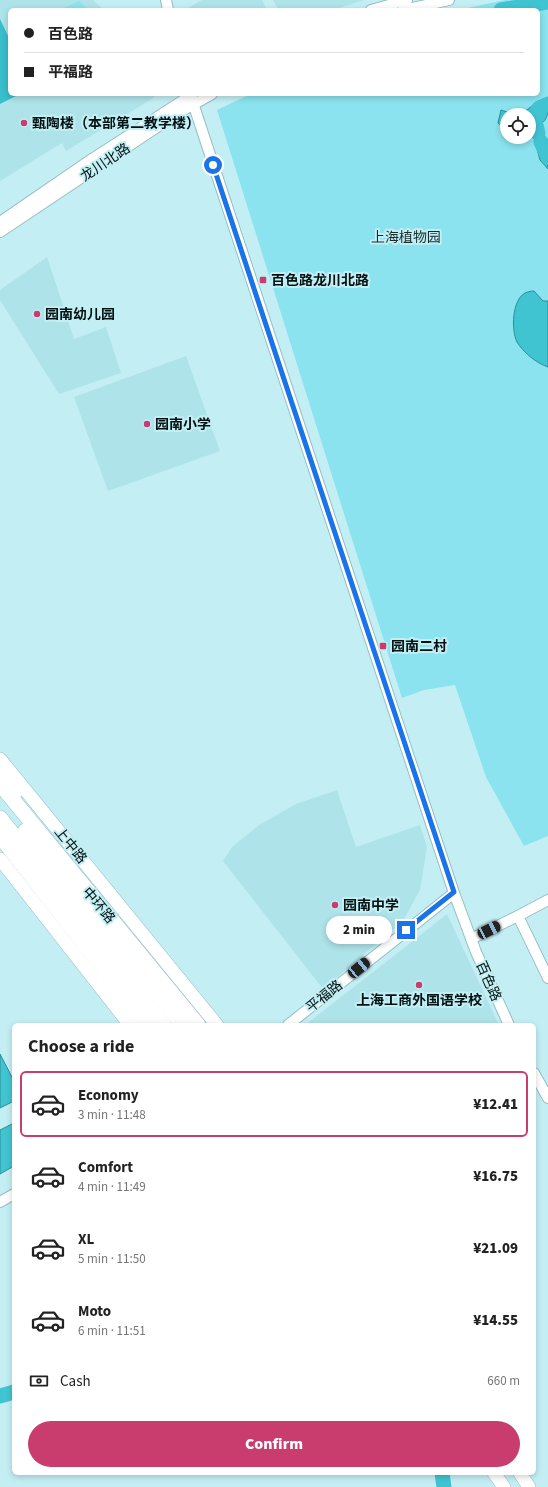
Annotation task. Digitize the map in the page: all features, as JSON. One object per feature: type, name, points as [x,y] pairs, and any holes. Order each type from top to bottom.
[{"type":"highway","points":[[0,768],[12,785],[33,824]]},
{"type":"highway","name":"中环路","points":[[0,784],[4,799],[182,1023]]},
{"type":"highway","name":"中环路","points":[[4,799],[33,824],[196,1023]]},
{"type":"highway","name":"中环路","points":[[0,818],[162,1023]]},
{"type":"highway","points":[[0,836],[146,1023]]},
{"type":"highway","points":[[0,850],[129,1001]]},
{"type":"main road","name":"上中路","points":[[0,758],[215,1023]]},
{"type":"main road","points":[[0,859],[128,1023]]},
{"type":"street","points":[[378,8],[407,0]]},
{"type":"street","points":[[412,8],[449,0]]},
{"type":"street","name":"龙川北路","points":[[0,222],[92,159],[192,97]]},
{"type":"street","name":"龙川北路","points":[[0,232],[124,149],[192,97]]},
{"type":"street","name":"百色路","points":[[192,97],[454,892],[471,939],[508,1023]]},
{"type":"street","name":"平福路","points":[[290,1023],[454,892]]},
{"type":"street","points":[[471,939],[548,900]]},
{"type":"street","points":[[518,916],[548,978]]},
{"type":"street","points":[[536,1076],[546,1091]]},
{"type":"street","points":[[0,1202],[12,1195]]},
{"type":"shaded area","points":[[0,0],[93,0],[102,8],[8,8],[8,96],[154,96],[152,99],[66,151],[62,143],[0,181]]},
{"type":"shaded area","points":[[202,0],[262,0],[266,8],[188,8]]},
{"type":"shaded area","points":[[273,0],[364,0],[339,8],[278,8]]},
{"type":"shaded area","points":[[0,19],[8,36],[8,96],[16,96],[0,104]]},
{"type":"shaded area","points":[[548,98],[548,111],[546,119],[536,126],[536,108],[529,108],[543,99]]},
{"type":"shaded area","points":[[500,114],[500,125],[498,123]]},
{"type":"shaded area","points":[[546,144],[548,148],[548,169],[540,160],[537,149]]},
{"type":"shaded area","name":"园南幼儿园","points":[[47,257],[74,339],[106,327],[121,373],[59,394],[0,300],[0,290]]},
{"type":"shaded area","points":[[534,291],[543,301],[548,301],[548,367],[530,357],[517,342],[515,337],[513,323],[517,302],[525,293]]},
{"type":"shaded area","name":"园南小学","points":[[186,356],[220,451],[108,491],[74,397]]},
{"type":"shaded area","name":"园南中学","points":[[337,790],[356,847],[420,825],[427,847],[420,890],[403,921],[323,989],[223,861],[232,847],[259,825],[296,804]]},
{"type":"shaded area","name":"上海工商外国语学校","points":[[447,914],[498,1023],[308,1023]]},
{"type":"shaded area","points":[[0,1054],[12,1077],[12,1102],[0,1108]]},
{"type":"shaded area","points":[[12,1124],[12,1167],[0,1174],[0,1130]]},
{"type":"green space","name":"上海植物园","points":[[505,0],[548,0],[548,836],[524,846],[486,777],[455,685],[424,690],[402,698],[217,110],[247,96],[540,96],[540,8],[467,8]]},
{"type":"green space","points":[[79,1],[86,8],[64,8]]},
{"type":"waterway","points":[[513,8],[548,2]]},
{"type":"waterway","points":[[538,133],[534,118],[539,108],[548,104]]},
{"type":"waterway","points":[[541,142],[548,157]]},
{"type":"waterway","points":[[0,1396],[12,1393]]},
{"type":"waterway","points":[[442,1475],[444,1487]]},
{"type":"place","name":"甄陶楼（本部第二教学楼）","points":[[24,123]]},
{"type":"place","name":"百色路龙川北路","points":[[263,280]]},
{"type":"place","name":"园南幼儿园","points":[[37,314]]},
{"type":"place","name":"园南小学","points":[[147,424]]},
{"type":"place","name":"园南二村","points":[[383,646]]},
{"type":"place","name":"园南中学","points":[[335,905]]},
{"type":"place","name":"上海工商外国语学校","points":[[419,985]]},
{"type":"route","points":[[213,165],[454,892],[406,930]]}]
